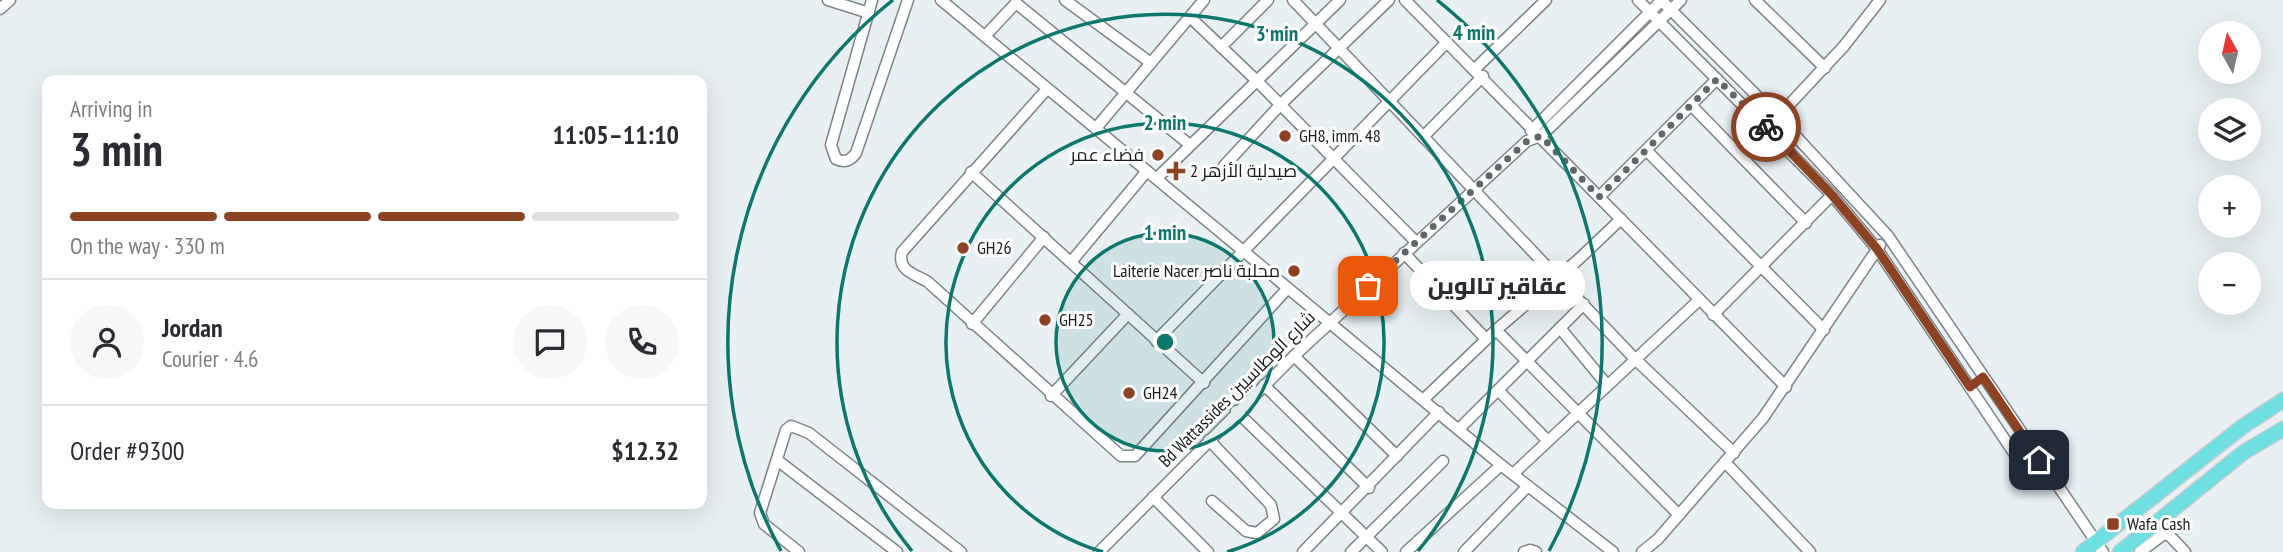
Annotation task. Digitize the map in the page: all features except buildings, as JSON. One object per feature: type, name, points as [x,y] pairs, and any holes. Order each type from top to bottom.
[{"type":"main road","points":[[2090,550],[2253,418],[2283,400]]},
{"type":"main road","points":[[2120,552],[2244,452],[2283,429]]},
{"type":"street","points":[[0,9],[10,0]]},
{"type":"street","points":[[828,0],[869,13]]},
{"type":"street","points":[[872,0],[831,145],[835,159],[842,162],[851,159],[856,153],[908,0]]},
{"type":"street","points":[[941,0],[1501,465],[1613,552]]},
{"type":"street","points":[[1065,0],[1151,63]]},
{"type":"street","points":[[1096,128],[1191,19],[1204,0]]},
{"type":"street","points":[[1221,47],[1268,0]]},
{"type":"street","points":[[1293,0],[1635,359],[1734,453]]},
{"type":"street","points":[[1070,261],[1152,175],[1190,145],[1340,0]]},
{"type":"street","points":[[1224,166],[1281,104],[1389,0]]},
{"type":"street","points":[[1405,0],[1537,132],[1698,301],[1786,387]]},
{"type":"street","points":[[1423,137],[1546,0]]},
{"type":"street","points":[[1638,0],[1832,195],[1877,249],[2026,471]]},
{"type":"street","points":[[1662,0],[1778,117],[1888,236],[1983,377],[2090,550]]},
{"type":"street","name":"Bd Wattassides شارع الوطاسيين","points":[[1537,132],[1662,0]]},
{"type":"street","name":"Bd Wattassides شارع الوطاسيين","points":[[1099,552],[1236,411],[1681,0]]},
{"type":"street","points":[[1755,0],[1825,68]]},
{"type":"street","points":[[1767,128],[1825,68],[1880,0]]},
{"type":"street","points":[[986,35],[1017,2],[1128,91],[1190,145]]},
{"type":"street","points":[[1191,19],[1281,104],[1416,242]]},
{"type":"street","points":[[1156,341],[1447,42]]},
{"type":"street","points":[[1599,197],[1717,79]]},
{"type":"street","points":[[1047,89],[971,172],[902,252],[900,258],[903,268],[928,282],[1051,396],[1121,456],[1128,459],[1135,456],[1287,289]]},
{"type":"street","points":[[1691,105],[1806,223]]},
{"type":"street","points":[[1647,150],[1824,330]]},
{"type":"street","points":[[971,172],[1204,383]]},
{"type":"street","points":[[1713,315],[1832,195]]},
{"type":"street","points":[[1424,399],[1486,339],[1621,219]]},
{"type":"street","points":[[1642,552],[1734,453],[1786,387],[1888,236]]},
{"type":"street","points":[[972,324],[1044,237]]},
{"type":"street","points":[[1404,253],[1486,339]]},
{"type":"street","points":[[1513,474],[1698,301]]},
{"type":"street","points":[[1459,429],[1584,304]]},
{"type":"street","points":[[1051,396],[1128,314]]},
{"type":"street","points":[[1560,328],[1607,385]]},
{"type":"street","points":[[1496,330],[1679,515]]},
{"type":"street","points":[[1294,356],[1398,456]]},
{"type":"street","points":[[1970,387],[1983,377]]},
{"type":"street","points":[[1264,385],[1368,488]]},
{"type":"street","points":[[1498,390],[1547,440]]},
{"type":"street","points":[[1236,411],[1382,552]]},
{"type":"street","points":[[1303,552],[1439,412]]},
{"type":"street","points":[[799,552],[764,524],[760,517],[786,430],[791,426],[800,428],[961,552]]},
{"type":"street","points":[[1209,440],[1271,505],[1275,519],[1257,533],[1248,533],[1212,501]]},
{"type":"street","points":[[777,460],[897,552]]},
{"type":"street","points":[[1351,552],[1443,461]]},
{"type":"street","points":[[1725,462],[1802,549]]},
{"type":"street","points":[[1406,552],[1501,465]]},
{"type":"street","points":[[1464,552],[1528,486]]},
{"type":"street","points":[[1153,497],[1208,552]]},
{"type":"street","points":[[2140,552],[2164,534],[2185,552]]},
{"type":"street","points":[[1524,552],[1536,552]]},
{"type":"way so far","points":[[1368,286],[1527,141],[1541,136],[1599,197],[1717,79],[1766,127]]},
{"type":"place","name":"GH8, imm. 48","points":[[1285,136]]},
{"type":"place","name":"فضاء عمر","points":[[1158,155]]},
{"type":"place","name":"صيدلية الأزهر 2","points":[[1176,171]]},
{"type":"place","name":"GH26","points":[[963,248]]},
{"type":"place","name":"Laiterie Nacer محلبة ناصر","points":[[1294,271]]},
{"type":"place","name":"عقاقير تالوين","points":[[1368,286]]},
{"type":"place","name":"GH25","points":[[1045,320]]},
{"type":"place","name":"GH24","points":[[1129,393]]},
{"type":"place","name":"Wafa Cash","points":[[2113,524]]},
{"type":"route","points":[[1766,127],[1832,195],[1877,249],[1970,387],[1983,377],[2039,460]]}]
